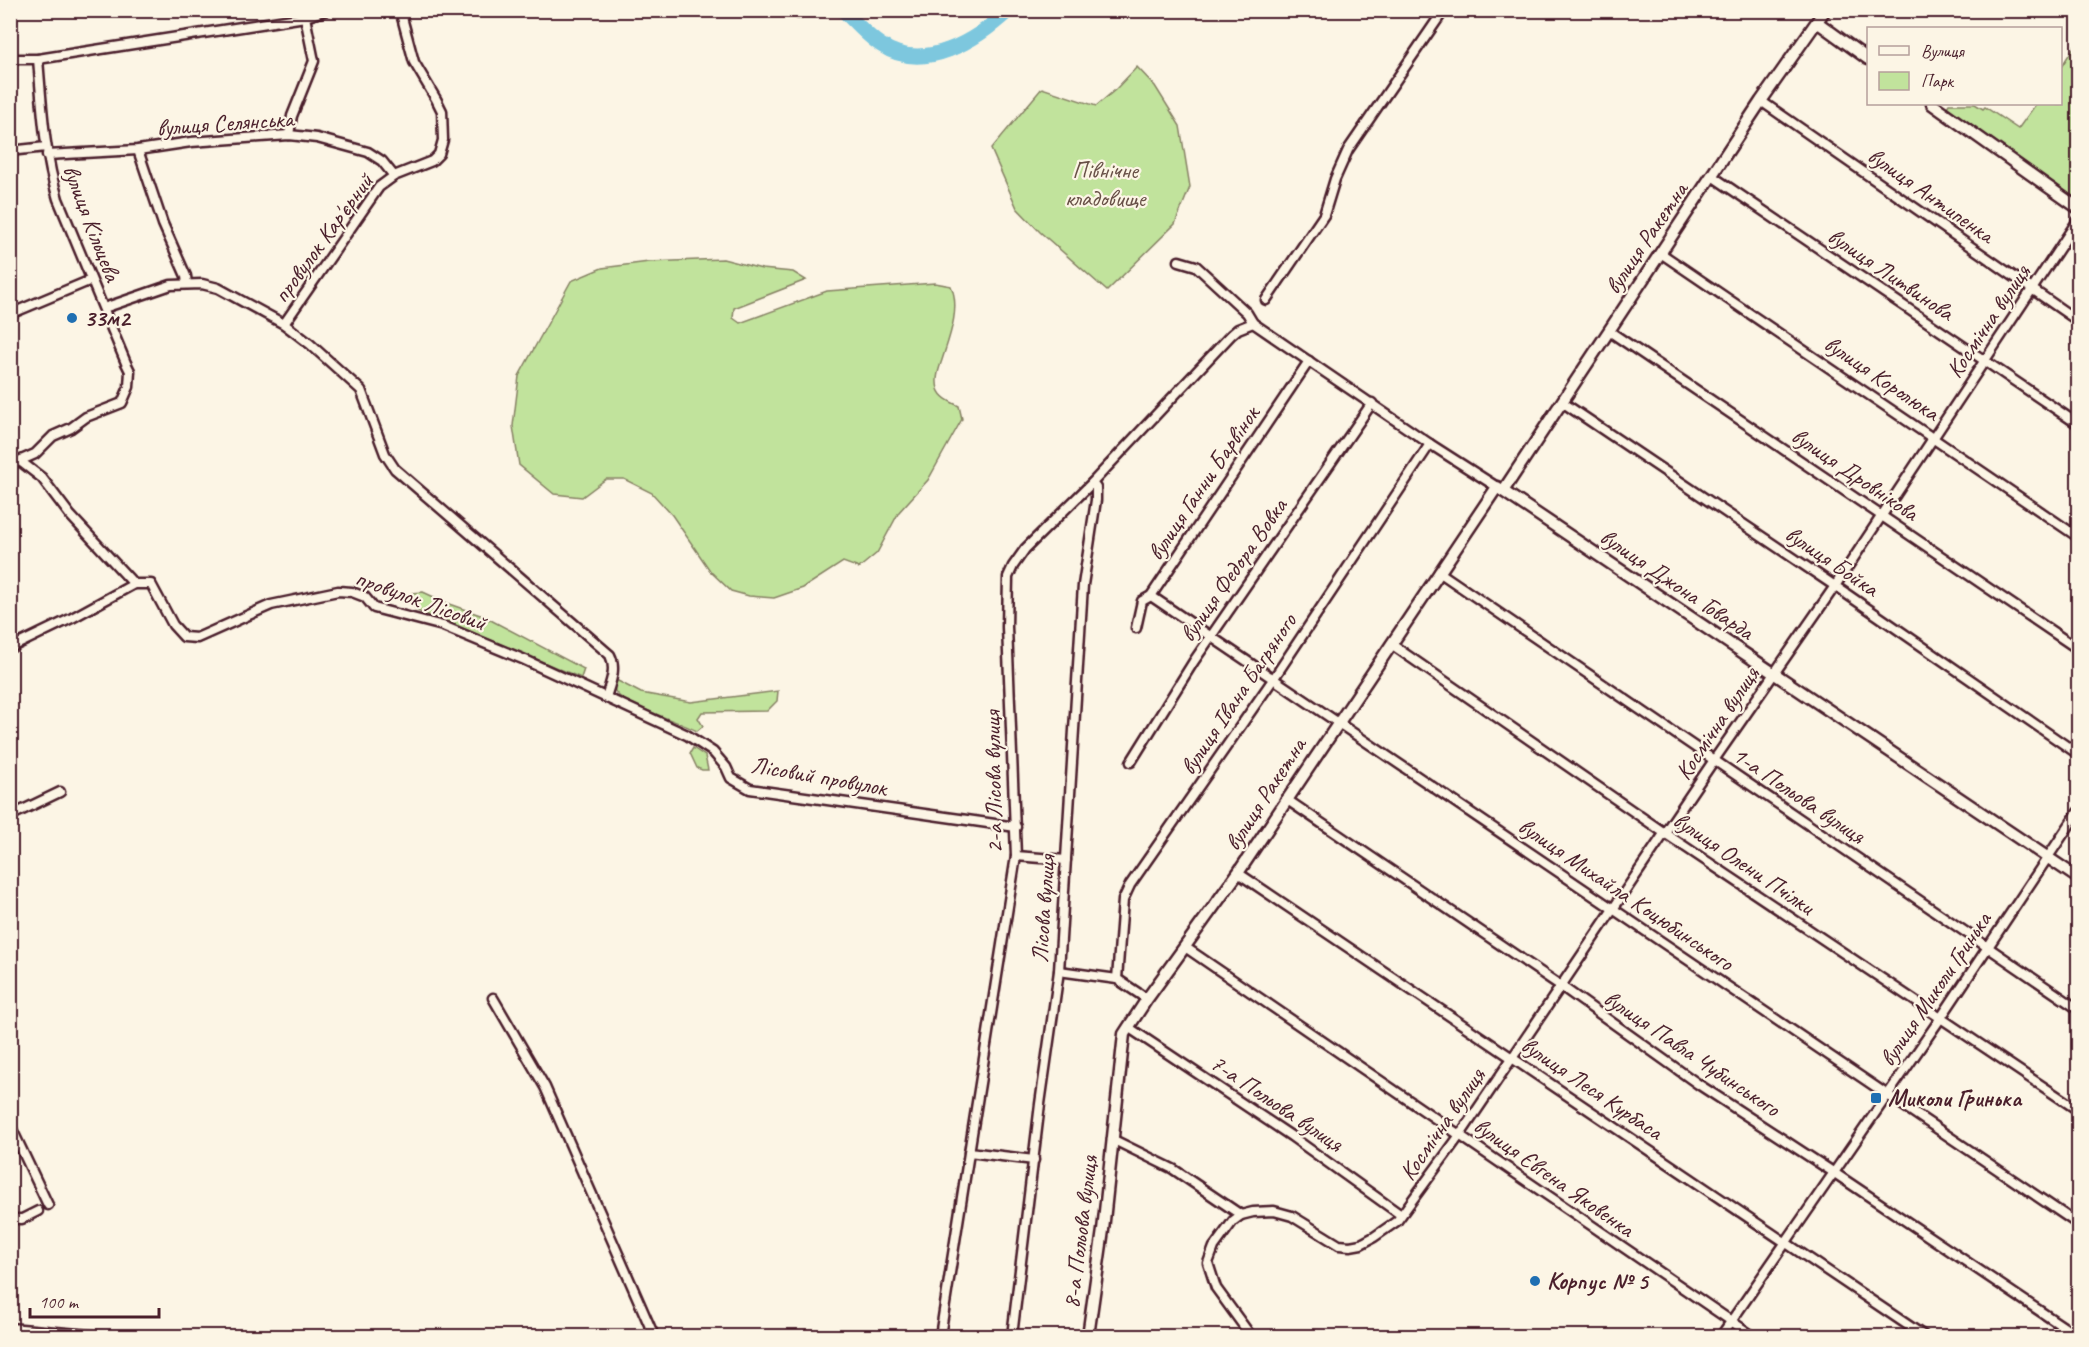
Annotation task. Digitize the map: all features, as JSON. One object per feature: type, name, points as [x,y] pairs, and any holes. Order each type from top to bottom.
[{"type":"street","points":[[10,59],[38,59],[305,17],[327,10]]},
{"type":"street","points":[[394,176],[432,161],[439,154],[443,140],[441,111],[414,62],[400,10]]},
{"type":"street","points":[[1266,300],[1324,215],[1335,179],[1348,150],[1444,10]]},
{"type":"street","name":"вулиця Ракетна","points":[[1112,1139],[1121,1050],[1128,1027],[1238,873],[1439,572],[1562,402],[1761,101],[1825,10]]},
{"type":"street","points":[[288,135],[292,116],[313,67],[313,55],[305,17]]},
{"type":"street","points":[[1817,22],[1867,58]]},
{"type":"street","name":"вулиця Кільцева","points":[[20,461],[41,449],[53,436],[71,428],[86,417],[122,403],[129,387],[129,371],[58,199],[46,151],[38,59]]},
{"type":"street","name":"вулиця Антипенка","points":[[1761,101],[2079,321]]},
{"type":"street","points":[[1933,105],[2079,208]]},
{"type":"street","name":"вулиця Селянська","points":[[10,151],[138,150],[191,142],[288,135],[317,138],[368,152],[382,161],[394,176]]},
{"type":"street","points":[[138,150],[152,195],[186,276],[187,284]]},
{"type":"street","name":"провулок Кар'єрний","points":[[104,308],[171,285],[202,284],[218,288],[284,324],[379,187],[394,176]]},
{"type":"street","name":"вулиця Литвинова","points":[[1712,176],[2079,424]]},
{"type":"street","name":"Космічна вулиця","points":[[1242,1215],[1274,1210],[1292,1216],[1339,1245],[1350,1246],[1360,1244],[1389,1228],[1401,1215],[1460,1136],[1714,760],[1835,586],[2079,220]]},
{"type":"street","name":"вулиця Королюка","points":[[1662,254],[1934,436],[2079,537]]},
{"type":"street","name":"вулиця Джона Говарда","points":[[1179,261],[1196,266],[1247,313],[1253,323],[2079,878]]},
{"type":"street","points":[[10,314],[92,280]]},
{"type":"street","name":"2-а Лісова вулиця","points":[[940,1336],[1016,856],[1006,584],[1010,572],[1025,549],[1092,483],[1231,335],[1238,329],[1253,323]]},
{"type":"street","points":[[284,324],[361,390],[385,454],[395,469],[554,609],[607,651],[614,666],[606,697]]},
{"type":"street","name":"вулиця Дровнікова","points":[[1609,331],[2079,649]]},
{"type":"street","name":"вулиця Ганни Барвінок","points":[[1136,628],[1140,604],[1151,596],[1309,361]]},
{"type":"street","name":"вулиця Бойка","points":[[1562,402],[2079,754]]},
{"type":"street","name":"вулиця Федора Вовка","points":[[1131,762],[1212,636],[1372,403]]},
{"type":"street","name":"вулиця Івана Багряного","points":[[1117,980],[1125,894],[1274,678],[1430,444]]},
{"type":"street","points":[[10,465],[20,461],[42,478],[70,515],[134,584],[10,648]]},
{"type":"street","name":"Лісова вулиця","points":[[1012,1336],[1040,1104],[1059,971],[1083,585],[1096,493],[1096,488],[1092,483]]},
{"type":"street","name":"1-а Польова вулиця","points":[[1439,572],[2079,1009]]},
{"type":"street","name":"провулок Лісовий","points":[[134,584],[151,584],[173,625],[184,637],[197,638],[271,605],[338,591],[352,591],[365,597],[374,608],[443,626],[606,697]]},
{"type":"street","name":"вулиця Михайла Коцюбинського","points":[[1151,596],[2079,1224]]},
{"type":"street","name":"вулиця Олени Пчілки","points":[[1391,644],[1666,834],[2079,1110]]},
{"type":"street","name":"Лісовий провулок","points":[[606,697],[699,741],[720,759],[731,778],[750,789],[1016,827]]},
{"type":"street","points":[[10,816],[60,792]]},
{"type":"street","name":"вулиця Павла Чубинського","points":[[1287,799],[1561,986],[1698,1084],[2078,1336]]},
{"type":"street","name":"вулиця Миколи Гринька","points":[[1721,1336],[1940,1019],[2079,812]]},
{"type":"street","points":[[1016,856],[1066,860]]},
{"type":"street","name":"вулиця Леся Курбаса","points":[[1238,873],[1924,1336]]},
{"type":"street","name":"вулиця Євгена Яковенка","points":[[1185,947],[1589,1226],[1753,1336]]},
{"type":"street","points":[[1059,971],[1117,980],[1147,999]]},
{"type":"street","points":[[493,998],[545,1087],[654,1336]]},
{"type":"street","name":"7-а Польова вулиця","points":[[1128,1027],[1282,1130],[1401,1215]]},
{"type":"street","points":[[10,1125],[48,1205]]},
{"type":"street","name":"8-а Польова вулиця","points":[[1088,1336],[1103,1230],[1112,1139],[1173,1169],[1242,1215]]},
{"type":"street","points":[[969,1152],[1034,1160]]},
{"type":"street","points":[[10,1219],[22,1219],[38,1211]]},
{"type":"street","points":[[1242,1215],[1233,1221],[1214,1247],[1208,1263],[1216,1288],[1251,1336]]},
{"type":"street","points":[[10,1328],[102,1336]]},
{"type":"green space","points":[[2078,41],[2078,200],[1947,107],[1948,105],[1977,105],[1983,109],[1985,107],[2018,129],[2035,105],[2062,105],[2062,65]]},
{"type":"green space","name":"Північне кладовище","points":[[1137,67],[1155,86],[1180,126],[1190,187],[1175,224],[1107,291],[1040,232],[1017,208],[991,149],[1042,88],[1096,106]]},
{"type":"green space","points":[[723,259],[762,269],[793,272],[806,280],[734,308],[733,318],[740,323],[827,291],[935,283],[951,286],[954,295],[953,323],[937,382],[941,395],[959,406],[962,419],[928,480],[899,512],[877,553],[859,568],[843,562],[803,588],[774,598],[749,596],[731,591],[711,572],[672,515],[652,493],[624,479],[606,479],[582,497],[554,494],[519,465],[513,426],[519,376],[571,281],[602,268],[649,262]]},
{"type":"green space","points":[[423,592],[483,616],[584,669],[581,678],[417,611],[408,598],[412,593]]},
{"type":"green space","points":[[616,680],[641,693],[691,702],[778,691],[777,701],[767,711],[702,712],[698,718],[703,726],[697,731],[622,698],[615,691]]},
{"type":"green space","points":[[693,748],[705,756],[708,770],[697,768],[690,753]]},
{"type":"waterway","points":[[843,10],[881,45],[898,53],[915,56],[932,55],[966,42],[1009,10]]},
{"type":"place","name":"33м2","points":[[72,318]]},
{"type":"place","name":"Миколи Гринька","points":[[1876,1098]]},
{"type":"place","name":"Корпус № 5","points":[[1535,1281]]}]
